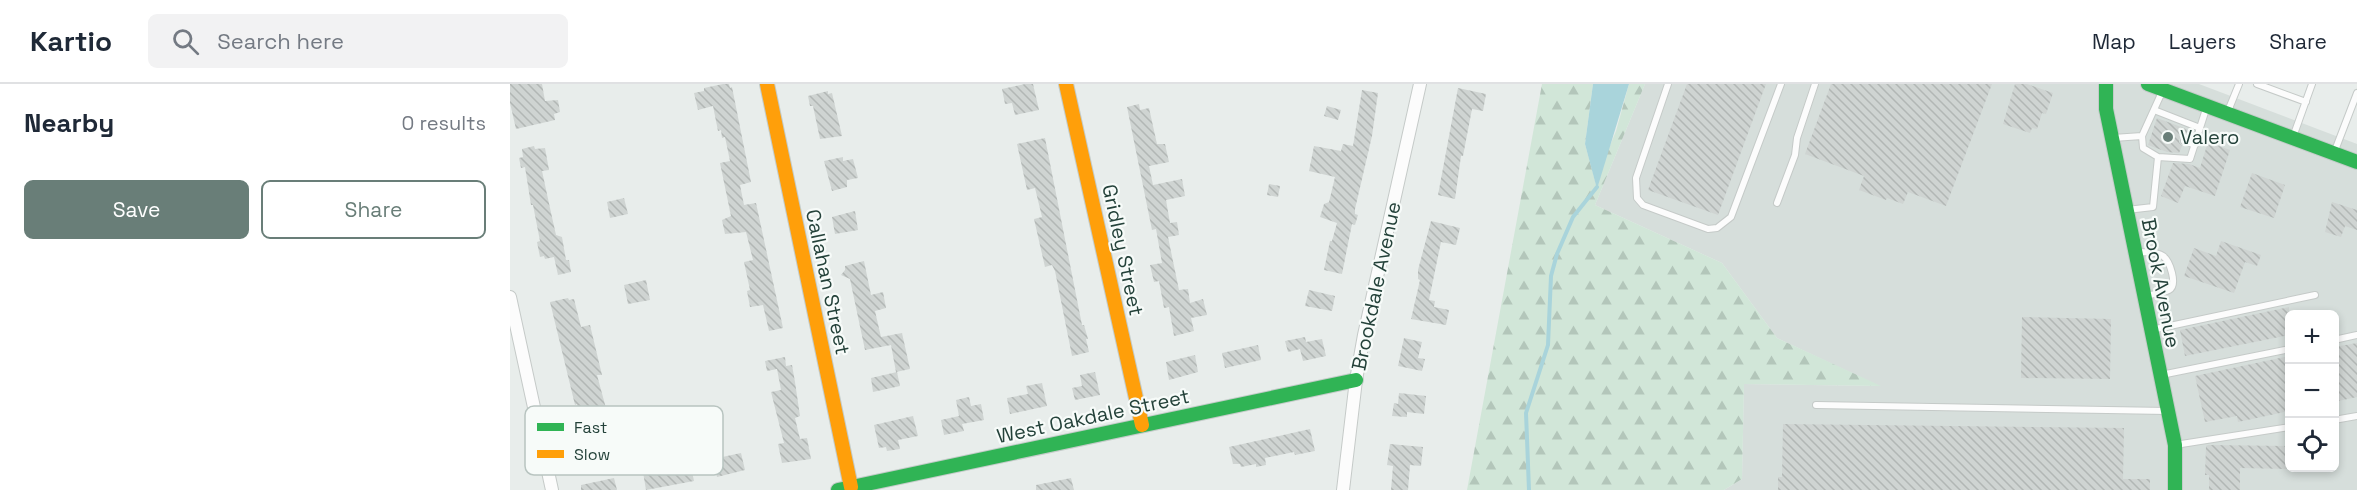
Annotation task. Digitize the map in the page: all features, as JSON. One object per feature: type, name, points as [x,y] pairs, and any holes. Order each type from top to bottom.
[{"type":"street","name":"Callahan Street","points":[[767,84],[844,489]]},
{"type":"street","name":"Gridley Street","points":[[1066,84],[1142,425]]},
{"type":"street","name":"Brookdale Avenue","points":[[1343,490],[1356,380],[1420,84]]},
{"type":"street","name":"Brook Avenue","points":[[2106,84],[2106,102],[2175,445],[2175,490]]},
{"type":"street","points":[[2148,84],[2357,162]]},
{"type":"street","points":[[510,297],[534,406]]},
{"type":"street","name":"West Oakdale Street","points":[[844,489],[1356,380]]},
{"type":"street","points":[[549,475],[552,490]]},
{"type":"lane","points":[[1668,84],[1636,178],[1637,198],[1643,205],[1708,229],[1717,228],[1731,217],[1781,84]]},
{"type":"lane","points":[[1777,204],[1795,155],[1797,138],[1815,84]]},
{"type":"lane","points":[[2227,113],[2239,84]]},
{"type":"lane","points":[[2257,84],[2306,102]]},
{"type":"lane","points":[[2293,138],[2312,84]]},
{"type":"lane","points":[[2113,138],[2142,136],[2149,130],[2154,110],[2163,90]]},
{"type":"lane","points":[[2334,153],[2357,93]]},
{"type":"lane","points":[[2142,136],[2143,148],[2158,157],[2190,159],[2207,106]]},
{"type":"lane","points":[[2154,110],[2200,128]]},
{"type":"lane","points":[[2184,141],[2194,145]]},
{"type":"lane","points":[[2127,210],[2153,207],[2158,157]]},
{"type":"lane","points":[[2135,252],[2157,253],[2163,256],[2168,262],[2174,284],[2166,292],[2144,296]]},
{"type":"lane","points":[[2151,330],[2315,295]]},
{"type":"lane","points":[[2339,339],[2357,335]]},
{"type":"lane","points":[[2160,375],[2285,350]]},
{"type":"lane","points":[[1816,405],[2168,411]]},
{"type":"lane","points":[[2339,419],[2357,416]]},
{"type":"lane","points":[[2175,445],[2285,428]]},
{"type":"shaded area","points":[[1645,84],[2199,84],[2357,144],[2357,490],[1724,490],[1742,479],[1744,384],[1879,386],[1777,338],[1722,263],[1595,205]]},
{"type":"green space","points":[[1542,84],[1593,84],[1585,144],[1597,188],[1629,84],[1645,84],[1595,205],[1722,263],[1777,338],[1881,386],[1744,384],[1742,479],[1724,490],[1467,490]]},
{"type":"water","points":[[1593,84],[1629,84],[1597,189],[1585,144]]},
{"type":"building","points":[[510,84],[542,84],[545,101],[558,100],[560,112],[554,114],[555,120],[516,129],[510,103]]},
{"type":"building","points":[[729,84],[730,88],[732,87],[751,182],[740,185],[744,205],[756,203],[783,328],[769,331],[763,305],[750,307],[747,291],[750,290],[744,262],[753,260],[746,232],[725,234],[722,220],[731,216],[720,163],[730,161],[725,137],[722,138],[721,130],[718,131],[713,106],[698,110],[694,93],[704,91],[704,88]]},
{"type":"building","points":[[1033,84],[1039,110],[1015,115],[1012,103],[1005,104],[1002,89]]},
{"type":"building","points":[[1687,84],[1766,84],[1718,215],[1648,190]]},
{"type":"building","points":[[1831,84],[1992,84],[1946,206],[1908,192],[1903,204],[1887,198],[1886,200],[1859,190],[1864,176],[1805,154]]},
{"type":"building","points":[[2015,84],[2027,84],[2053,93],[2046,114],[2042,113],[2037,129],[2032,128],[2030,133],[2003,124]]},
{"type":"building","points":[[1458,88],[1486,94],[1483,111],[1472,109],[1463,156],[1461,156],[1455,199],[1438,195]]},
{"type":"building","points":[[1362,90],[1378,93],[1372,136],[1355,209],[1355,214],[1358,215],[1355,225],[1352,224],[1342,274],[1324,270],[1330,241],[1332,241],[1337,223],[1320,217],[1324,204],[1329,202],[1335,177],[1309,171],[1314,146],[1341,151],[1343,144],[1353,146]]},
{"type":"building","points":[[828,91],[828,94],[832,93],[842,136],[820,139],[813,106],[810,106],[808,96]]},
{"type":"building","points":[[1139,104],[1140,110],[1149,108],[1157,144],[1165,144],[1169,162],[1149,166],[1153,185],[1182,179],[1185,196],[1166,200],[1170,223],[1177,222],[1179,235],[1168,237],[1179,290],[1188,289],[1190,303],[1203,299],[1207,315],[1191,318],[1194,331],[1174,336],[1169,307],[1164,308],[1159,281],[1154,282],[1150,265],[1162,263],[1156,229],[1152,230],[1127,107]]},
{"type":"building","points":[[1327,106],[1341,110],[1338,120],[1324,116]]},
{"type":"building","points":[[2157,118],[2189,130],[2186,136],[2179,139],[2182,146],[2179,153],[2167,152],[2148,145]]},
{"type":"building","points":[[1045,138],[1082,325],[1084,325],[1088,339],[1086,339],[1089,352],[1072,356],[1055,271],[1052,265],[1045,267],[1034,219],[1042,217],[1035,188],[1027,190],[1017,144]]},
{"type":"building","points":[[2208,142],[2230,150],[2215,196],[2185,186],[2178,203],[2161,196],[2173,163],[2189,164],[2200,168]]},
{"type":"building","points":[[534,146],[535,149],[545,148],[549,170],[542,171],[556,235],[562,237],[566,260],[569,260],[571,272],[558,275],[554,257],[545,259],[544,256],[540,257],[537,242],[540,241],[525,167],[521,168],[519,158],[523,157],[522,149]]},
{"type":"building","points":[[843,157],[843,161],[853,159],[858,178],[847,180],[847,187],[832,191],[824,161]]},
{"type":"building","points":[[2252,173],[2285,185],[2274,218],[2240,207]]},
{"type":"building","points":[[1269,184],[1280,186],[1278,197],[1267,195]]},
{"type":"building","points":[[624,198],[628,214],[610,218],[607,202]]},
{"type":"building","points":[[2332,202],[2357,210],[2357,230],[2345,226],[2341,237],[2325,232]]},
{"type":"building","points":[[855,211],[858,230],[835,234],[832,217]]},
{"type":"building","points":[[1431,221],[1460,228],[1456,245],[1441,242],[1429,300],[1435,301],[1434,307],[1449,310],[1446,325],[1411,319],[1420,280],[1418,270]]},
{"type":"building","points":[[2221,241],[2261,255],[2257,266],[2245,262],[2234,293],[2184,276],[2194,248],[2216,256]]},
{"type":"building","points":[[864,261],[871,295],[883,292],[886,308],[875,311],[881,337],[902,333],[910,369],[896,372],[891,345],[865,350],[850,279],[841,275],[845,266]]},
{"type":"building","points":[[646,280],[650,300],[628,304],[624,285]]},
{"type":"building","points":[[1309,290],[1335,296],[1332,311],[1305,306]]},
{"type":"building","points":[[574,299],[581,327],[590,325],[602,375],[597,375],[605,406],[575,405],[550,302]]},
{"type":"building","points":[[2289,307],[2289,310],[2285,310],[2285,336],[2185,356],[2180,330]]},
{"type":"building","points":[[2022,317],[2111,319],[2110,379],[2021,378]]},
{"type":"building","points":[[1305,337],[1306,342],[1322,339],[1326,356],[1303,361],[1300,349],[1288,352],[1285,341]]},
{"type":"building","points":[[1404,338],[1422,342],[1418,358],[1425,359],[1422,371],[1398,366]]},
{"type":"building","points":[[2357,343],[2357,397],[2339,401],[2339,364],[2339,346]]},
{"type":"building","points":[[1258,345],[1261,360],[1225,368],[1222,353]]},
{"type":"building","points":[[1195,355],[1198,372],[1169,380],[1166,362]]},
{"type":"building","points":[[785,357],[786,366],[792,365],[800,416],[795,418],[800,439],[807,438],[811,459],[782,463],[778,444],[784,443],[771,392],[781,390],[777,369],[767,371],[765,361]]},
{"type":"building","points":[[2285,357],[2285,412],[2238,422],[2237,416],[2205,422],[2195,376]]},
{"type":"building","points":[[897,372],[900,386],[873,392],[871,378]]},
{"type":"building","points":[[1095,372],[1100,395],[1075,400],[1072,388],[1082,386],[1080,375]]},
{"type":"building","points":[[1042,383],[1047,406],[1010,414],[1007,398],[1028,394],[1026,386]]},
{"type":"building","points":[[1399,393],[1426,396],[1424,414],[1407,412],[1407,417],[1392,416],[1394,403],[1398,404]]},
{"type":"building","points":[[969,397],[971,406],[981,404],[984,420],[962,424],[964,431],[944,435],[941,420],[959,416],[956,400]]},
{"type":"building","points":[[913,416],[918,436],[898,440],[900,449],[887,451],[886,447],[879,448],[874,425]]},
{"type":"building","points":[[1783,424],[2124,428],[2123,479],[2150,479],[2150,490],[1778,490],[1778,477],[1782,477]]},
{"type":"building","points":[[1310,429],[1315,451],[1295,455],[1294,452],[1265,458],[1266,465],[1256,467],[1256,464],[1241,467],[1240,464],[1233,464],[1229,447]]},
{"type":"building","points":[[1390,444],[1423,447],[1421,466],[1410,465],[1408,490],[1391,490],[1393,466],[1387,465]]},
{"type":"building","points":[[2206,446],[2285,446],[2285,469],[2240,468],[2240,490],[2209,490],[2209,475],[2205,475]]},
{"type":"building","points":[[741,453],[745,470],[717,477],[717,475],[723,475],[723,457]]},
{"type":"building","points":[[644,475],[693,475],[694,481],[646,490]]},
{"type":"building","points":[[614,478],[617,490],[581,490],[581,485]]},
{"type":"building","points":[[1071,478],[1074,490],[1036,490],[1036,485]]},
{"type":"waterway","points":[[1529,490],[1526,413],[1548,345],[1551,276],[1557,254],[1573,217],[1597,187]]},
{"type":"traffic: fast","points":[[2106,84],[2106,109],[2175,445],[2175,490]]},
{"type":"traffic: fast","points":[[2148,84],[2357,162]]},
{"type":"traffic: fast","points":[[838,490],[1356,380]]},
{"type":"traffic: slow","points":[[767,84],[851,487]]},
{"type":"traffic: slow","points":[[1066,84],[1142,425]]},
{"type":"place","name":"Valero","points":[[2168,137]]}]
